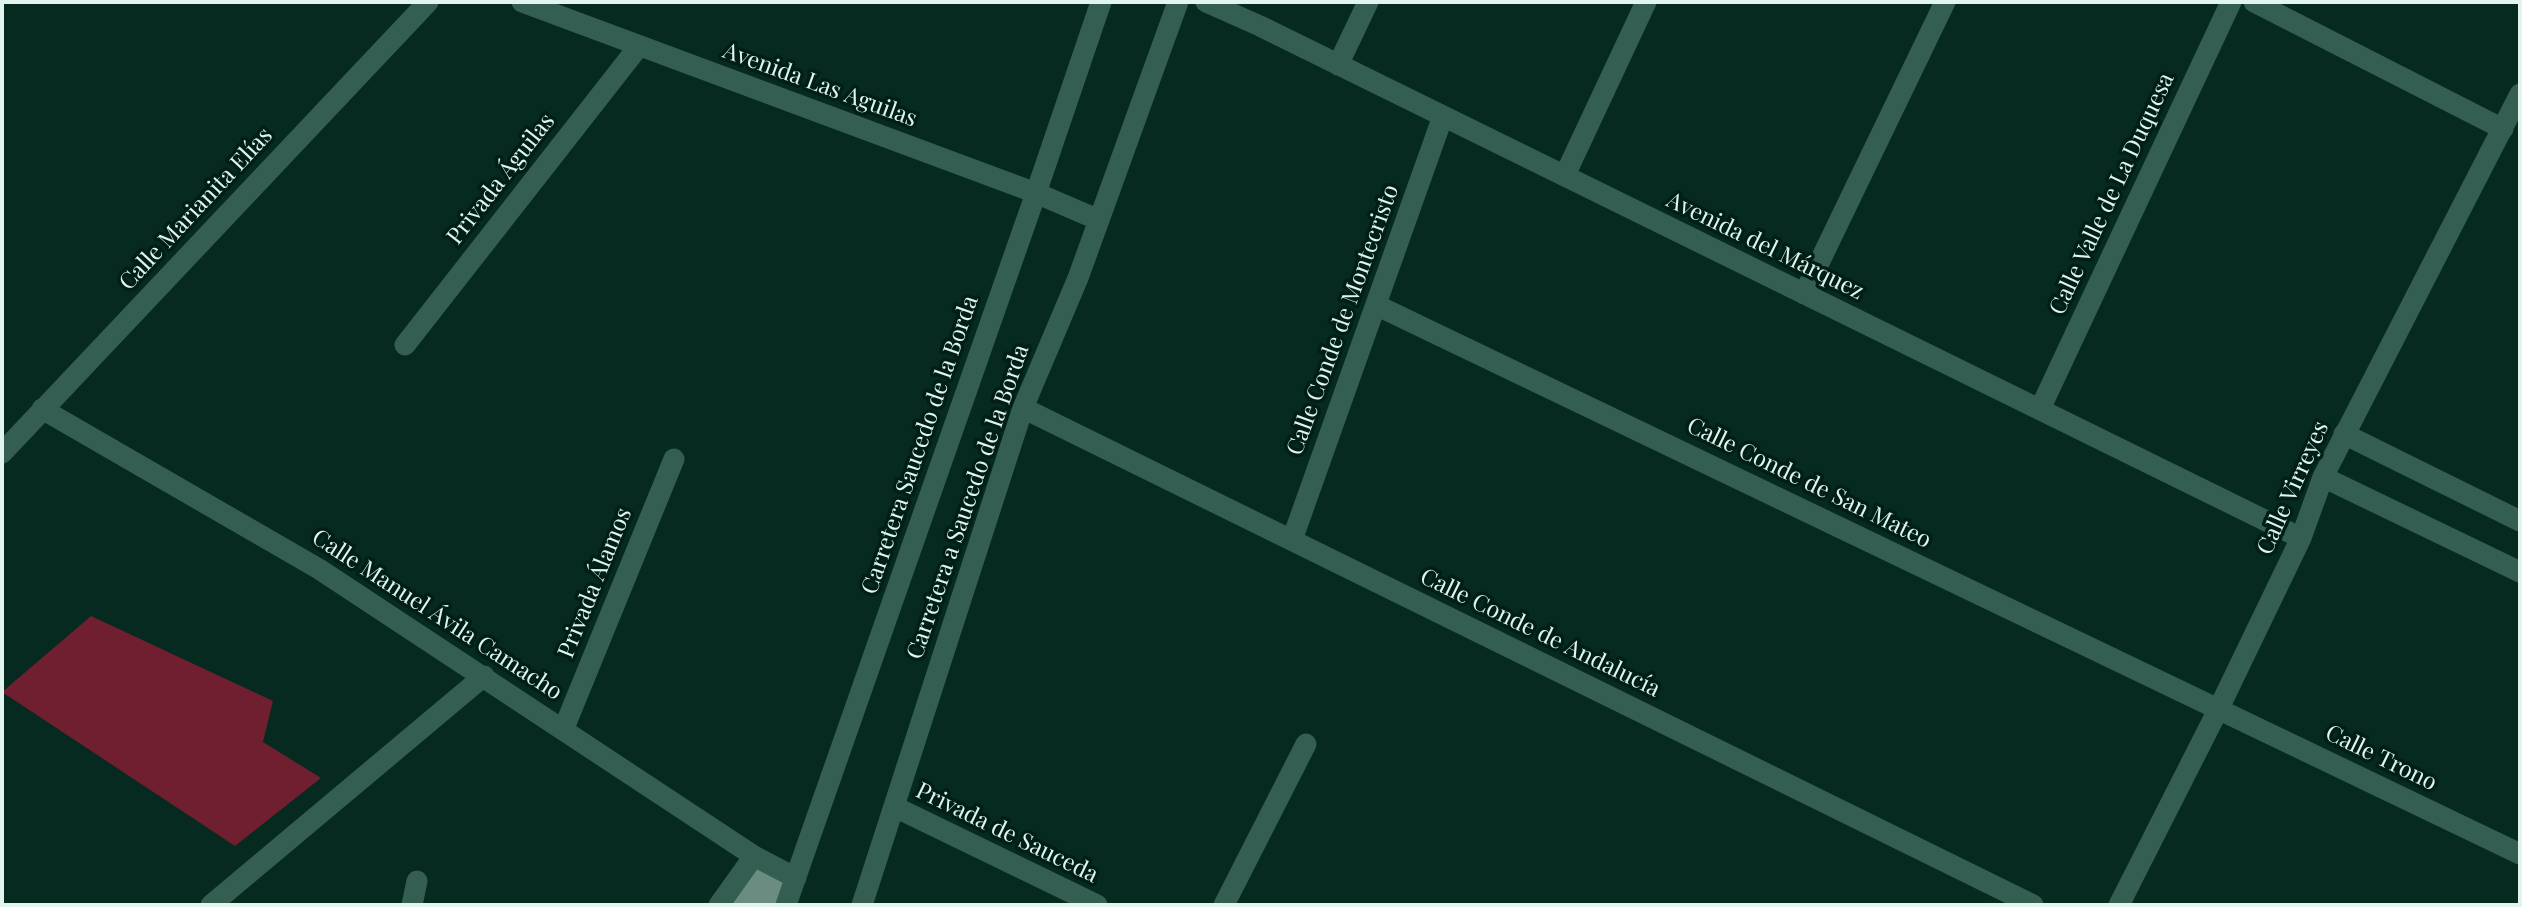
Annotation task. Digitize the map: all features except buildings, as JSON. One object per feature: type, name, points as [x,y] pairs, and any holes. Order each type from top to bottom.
[{"type":"street","name":"Calle Marianita Elías","points":[[2,453],[428,2]]},
{"type":"street","name":"Avenida Las Aguilas","points":[[522,2],[1036,193],[1099,220]]},
{"type":"street","name":"Carretera Saucedo de la Borda","points":[[786,905],[1101,2]]},
{"type":"street","name":"Carretera a Saucedo de la Borda","points":[[862,905],[1023,408],[1099,220],[1178,2]]},
{"type":"street","name":"Avenida del Márquez","points":[[1206,2],[1565,175],[2301,538]]},
{"type":"street","points":[[1338,65],[1368,2]]},
{"type":"street","points":[[1565,175],[1646,2]]},
{"type":"street","points":[[1804,294],[1945,2]]},
{"type":"street","name":"Calle Valle de La Duquesa","points":[[2040,410],[2231,2]]},
{"type":"street","points":[[2254,2],[2503,129]]},
{"type":"street","name":"Privada Águilas","points":[[405,345],[639,46]]},
{"type":"street","name":"Calle Virreyes","points":[[2119,905],[2301,538],[2323,477],[2344,434],[2520,94]]},
{"type":"street","name":"Calle Conde de Montecristo","points":[[1292,540],[1443,116]]},
{"type":"street","name":"Calle Conde de San Mateo","points":[[1376,306],[2219,708]]},
{"type":"street","name":"Calle Conde de Andalucía","points":[[1023,408],[2034,905]]},
{"type":"street","name":"Calle Manuel Ávila Camacho","points":[[42,410],[319,569],[564,728],[754,856],[796,878]]},
{"type":"street","points":[[2344,434],[2520,521]]},
{"type":"street","name":"Privada Álamos","points":[[564,728],[674,458]]},
{"type":"street","points":[[2323,477],[2520,572]]},
{"type":"street","points":[[211,905],[484,676]]},
{"type":"street","name":"Calle Trono","points":[[2219,708],[2520,854]]},
{"type":"street","points":[[1224,905],[1306,744]]},
{"type":"street","name":"Privada de Sauceda","points":[[895,807],[1097,905]]},
{"type":"street","points":[[719,905],[754,856]]},
{"type":"street","points":[[412,905],[417,881]]},
{"type":"shaded area","points":[[91,616],[273,701],[263,742],[321,778],[235,846],[2,692]]}]
